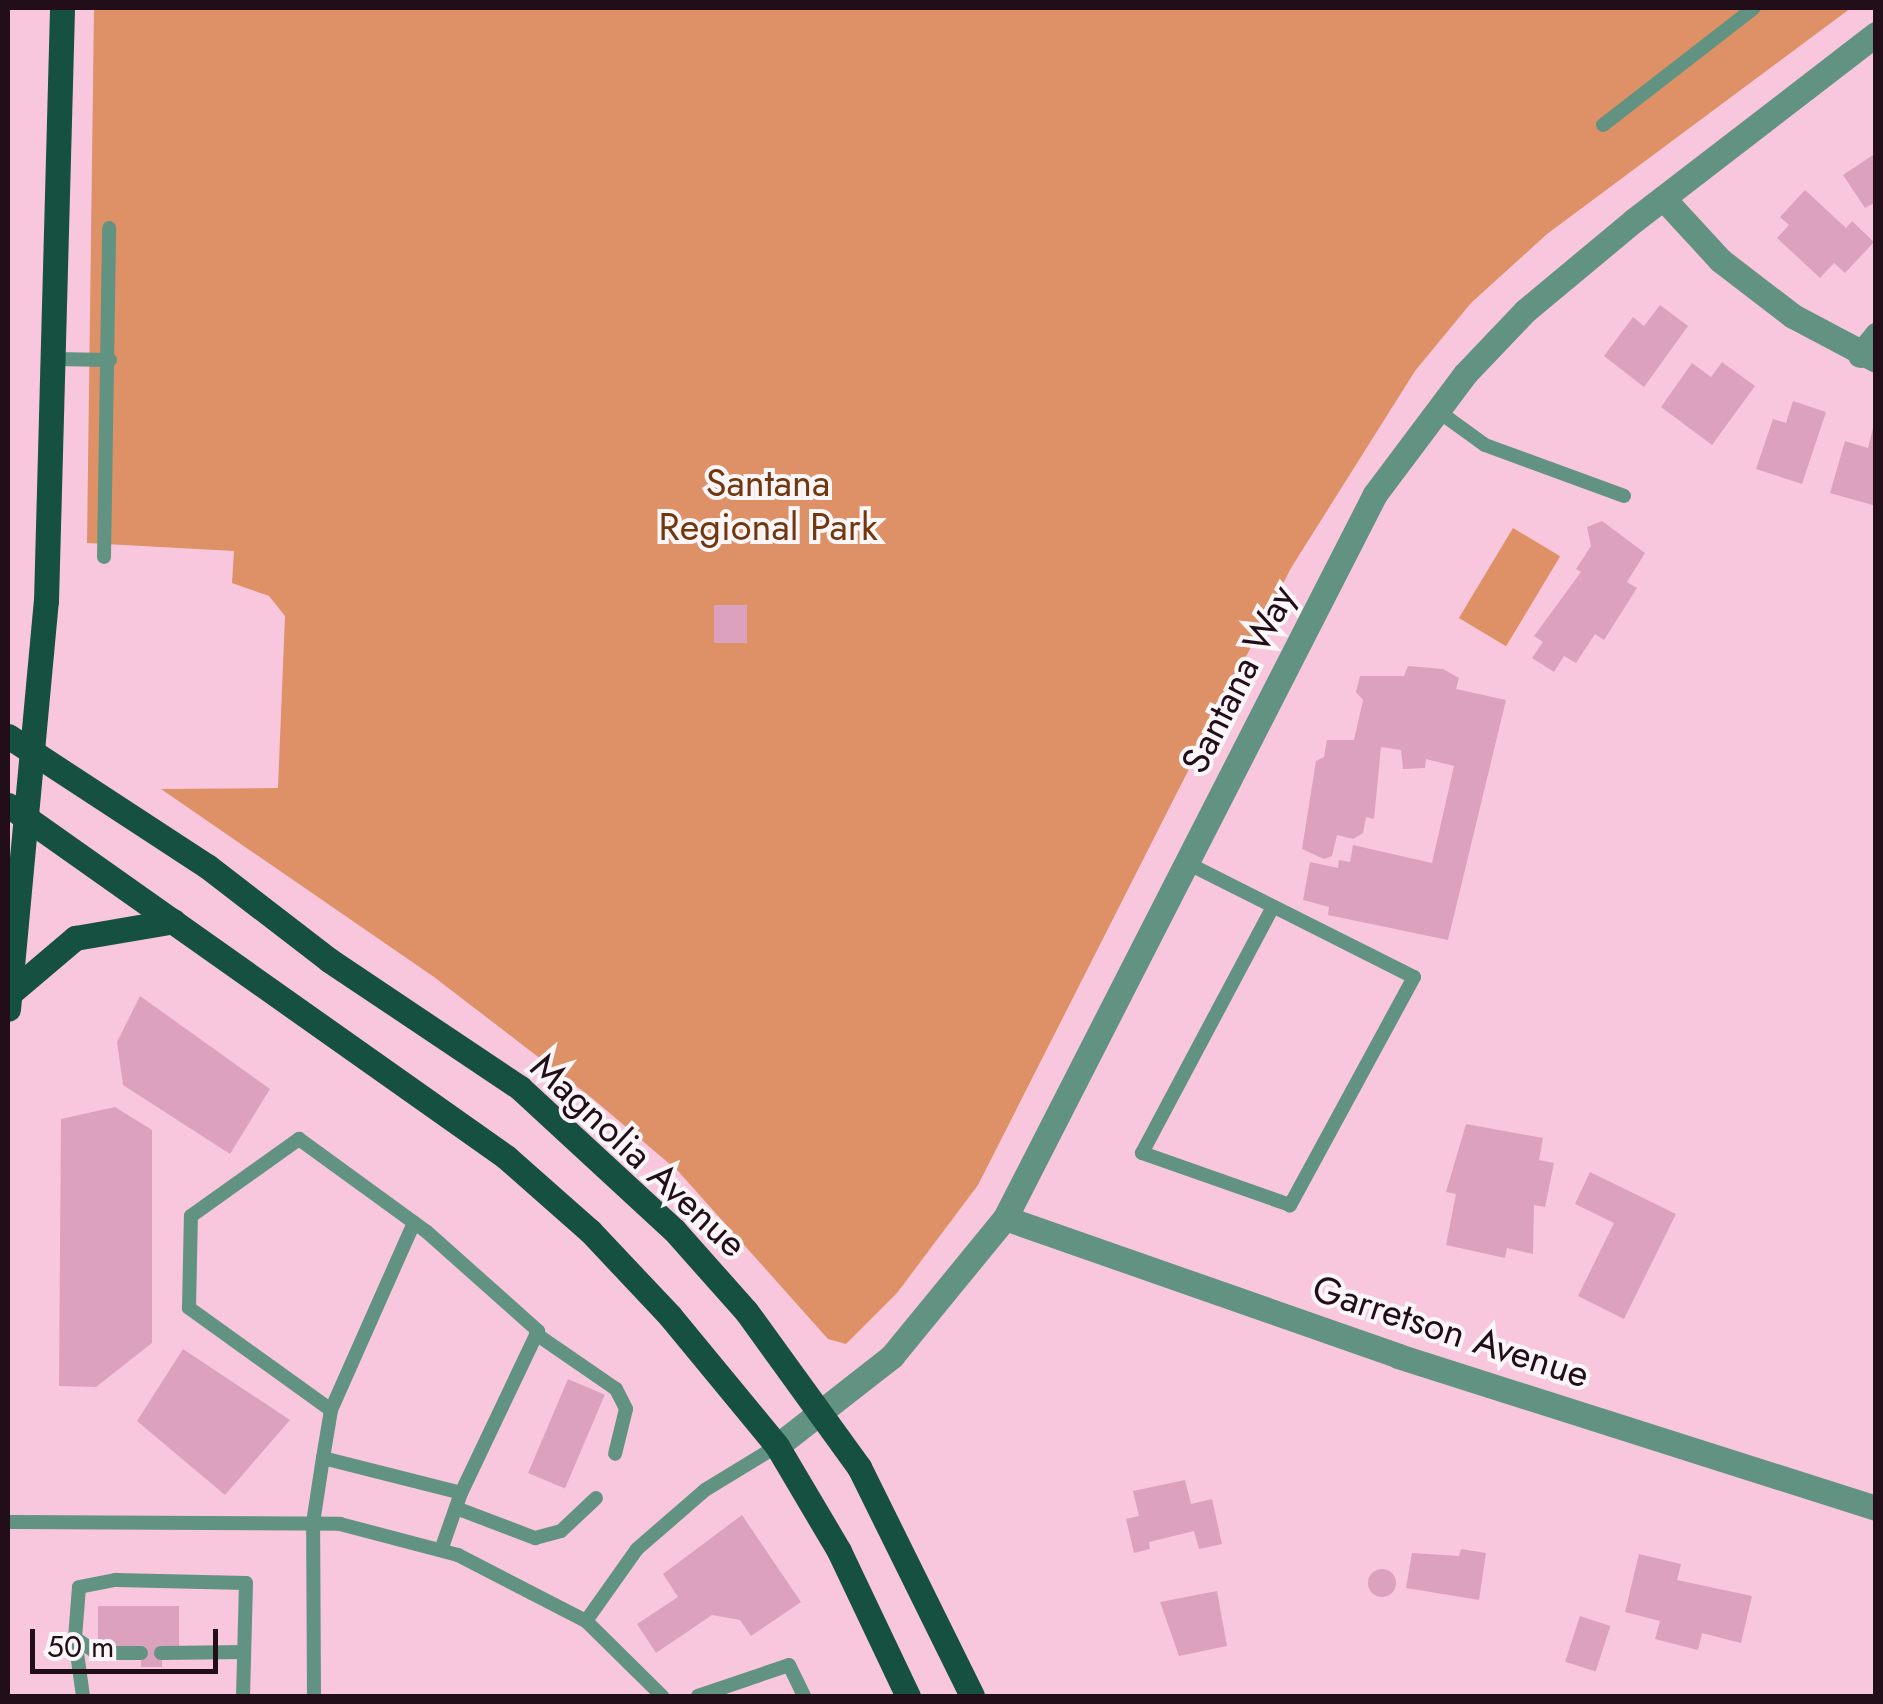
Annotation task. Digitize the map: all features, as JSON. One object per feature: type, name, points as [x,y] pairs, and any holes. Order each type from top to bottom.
[{"type":"main road","points":[[8,1009],[16,810],[33,756],[54,359],[62,8]]},
{"type":"main road","name":"Magnolia Avenue","points":[[8,736],[33,756],[207,866],[329,960],[520,1088],[674,1230],[746,1311],[868,1484],[972,1696]]},
{"type":"main road","points":[[16,810],[506,1157],[590,1230],[670,1316],[776,1446],[840,1551],[908,1696]]},
{"type":"main road","points":[[9,994],[76,938],[174,921]]},
{"type":"street","name":"Santana Way","points":[[776,1446],[892,1356],[1005,1218],[1375,494],[1438,410],[1526,311],[1663,198],[1876,34]]},
{"type":"street","points":[[1663,198],[1720,260],[1793,316],[1870,350]]},
{"type":"street","name":"Garretson Avenue","points":[[1005,1218],[1398,1356],[1876,1508]]},
{"type":"lane","points":[[1603,125],[1754,8]]},
{"type":"lane","points":[[104,557],[110,360],[109,228]]},
{"type":"lane","points":[[54,359],[110,360]]},
{"type":"lane","points":[[1438,410],[1485,445],[1624,496]]},
{"type":"lane","points":[[1187,863],[1414,977],[1290,1205],[1142,1153],[1272,908]]},
{"type":"lane","points":[[330,1410],[189,1308],[191,1216],[299,1139],[414,1223],[536,1334],[616,1389],[626,1409],[615,1454]]},
{"type":"lane","points":[[314,1696],[314,1523],[330,1410],[414,1223]]},
{"type":"lane","points":[[441,1550],[459,1500],[536,1334]]},
{"type":"lane","points":[[586,1622],[637,1549],[705,1490],[776,1446]]},
{"type":"lane","points":[[323,1458],[459,1500],[534,1538],[561,1531],[596,1498]]},
{"type":"lane","points":[[8,1522],[314,1523],[441,1550],[586,1622],[662,1696]]},
{"type":"lane","points":[[84,1696],[72,1606],[88,1581],[246,1583],[243,1696]]},
{"type":"lane","points":[[75,1638],[97,1653],[141,1653]]},
{"type":"lane","points":[[162,1653],[244,1652]]},
{"type":"lane","points":[[698,1696],[789,1665],[804,1696]]},
{"type":"green space","name":"Santana Regional Park","points":[[94,8],[1851,8],[1547,234],[1471,303],[1415,371],[1291,568],[978,1185],[897,1293],[846,1344],[828,1339],[678,1171],[593,1099],[434,977],[161,789],[278,788],[285,616],[269,596],[232,583],[234,551],[87,543]]},
{"type":"green space","points":[[1513,528],[1560,556],[1506,646],[1459,618]]},
{"type":"building","points":[[1876,153],[1876,202],[1865,208],[1843,175]]},
{"type":"building","points":[[1805,190],[1846,228],[1852,221],[1874,242],[1845,273],[1834,263],[1820,278],[1777,238],[1789,225],[1780,217]]},
{"type":"building","points":[[1660,305],[1688,326],[1644,387],[1604,356],[1633,317],[1644,326]]},
{"type":"building","points":[[1722,362],[1755,386],[1712,445],[1661,407],[1692,363],[1711,377]]},
{"type":"building","points":[[1793,401],[1826,412],[1802,484],[1756,469],[1773,419],[1786,423]]},
{"type":"building","points":[[1874,424],[1876,506],[1830,493],[1845,441],[1868,448]]},
{"type":"building","points":[[1602,521],[1645,553],[1627,582],[1637,588],[1604,640],[1595,634],[1576,663],[1564,656],[1554,672],[1532,658],[1543,642],[1534,636],[1581,572],[1576,569],[1591,546],[1587,527]]},
{"type":"building","points":[[714,605],[747,605],[747,643],[714,643]]},
{"type":"building","points":[[1408,666],[1443,669],[1459,678],[1456,689],[1506,700],[1448,940],[1328,915],[1329,907],[1303,900],[1310,862],[1338,868],[1339,860],[1350,862],[1353,845],[1432,863],[1454,766],[1426,759],[1425,768],[1403,769],[1401,750],[1381,747],[1374,819],[1366,817],[1363,833],[1353,839],[1337,835],[1332,856],[1324,859],[1302,849],[1316,761],[1324,757],[1327,740],[1354,740],[1363,700],[1356,692],[1360,676],[1404,676]]},
{"type":"building","points":[[140,996],[270,1089],[230,1154],[123,1085],[117,1042]]},
{"type":"building","points":[[115,1107],[152,1130],[152,1343],[96,1387],[59,1386],[61,1119]]},
{"type":"building","points":[[1466,1124],[1543,1138],[1539,1160],[1554,1163],[1545,1207],[1534,1205],[1533,1254],[1507,1248],[1505,1258],[1446,1245],[1456,1194],[1446,1192]]},
{"type":"building","points":[[1590,1172],[1676,1214],[1624,1319],[1578,1296],[1614,1223],[1575,1204]]},
{"type":"building","points":[[183,1349],[290,1420],[225,1495],[137,1421]]},
{"type":"building","points":[[568,1379],[605,1395],[565,1489],[528,1473]]},
{"type":"building","points":[[1185,1480],[1191,1504],[1212,1499],[1222,1544],[1199,1549],[1194,1531],[1149,1542],[1150,1549],[1134,1553],[1126,1519],[1139,1516],[1133,1491]]},
{"type":"building","points":[[742,1515],[801,1602],[751,1636],[740,1620],[712,1615],[656,1653],[637,1624],[678,1597],[663,1574]]},
{"type":"building","points":[[1461,1549],[1486,1553],[1479,1600],[1406,1588],[1412,1553],[1459,1556]]},
{"type":"building","points":[[1639,1554],[1681,1564],[1677,1580],[1752,1596],[1741,1643],[1702,1633],[1698,1650],[1655,1639],[1660,1621],[1625,1612]]},
{"type":"building","points":[[1382,1569],[1392,1573],[1396,1583],[1392,1593],[1382,1597],[1372,1593],[1368,1583],[1372,1573]]},
{"type":"building","points":[[1217,1591],[1227,1646],[1179,1656],[1160,1602]]},
{"type":"building","points":[[98,1606],[179,1606],[179,1651],[162,1651],[162,1667],[141,1667],[141,1651],[98,1651]]},
{"type":"building","points":[[1580,1616],[1610,1626],[1596,1672],[1565,1662]]}]
